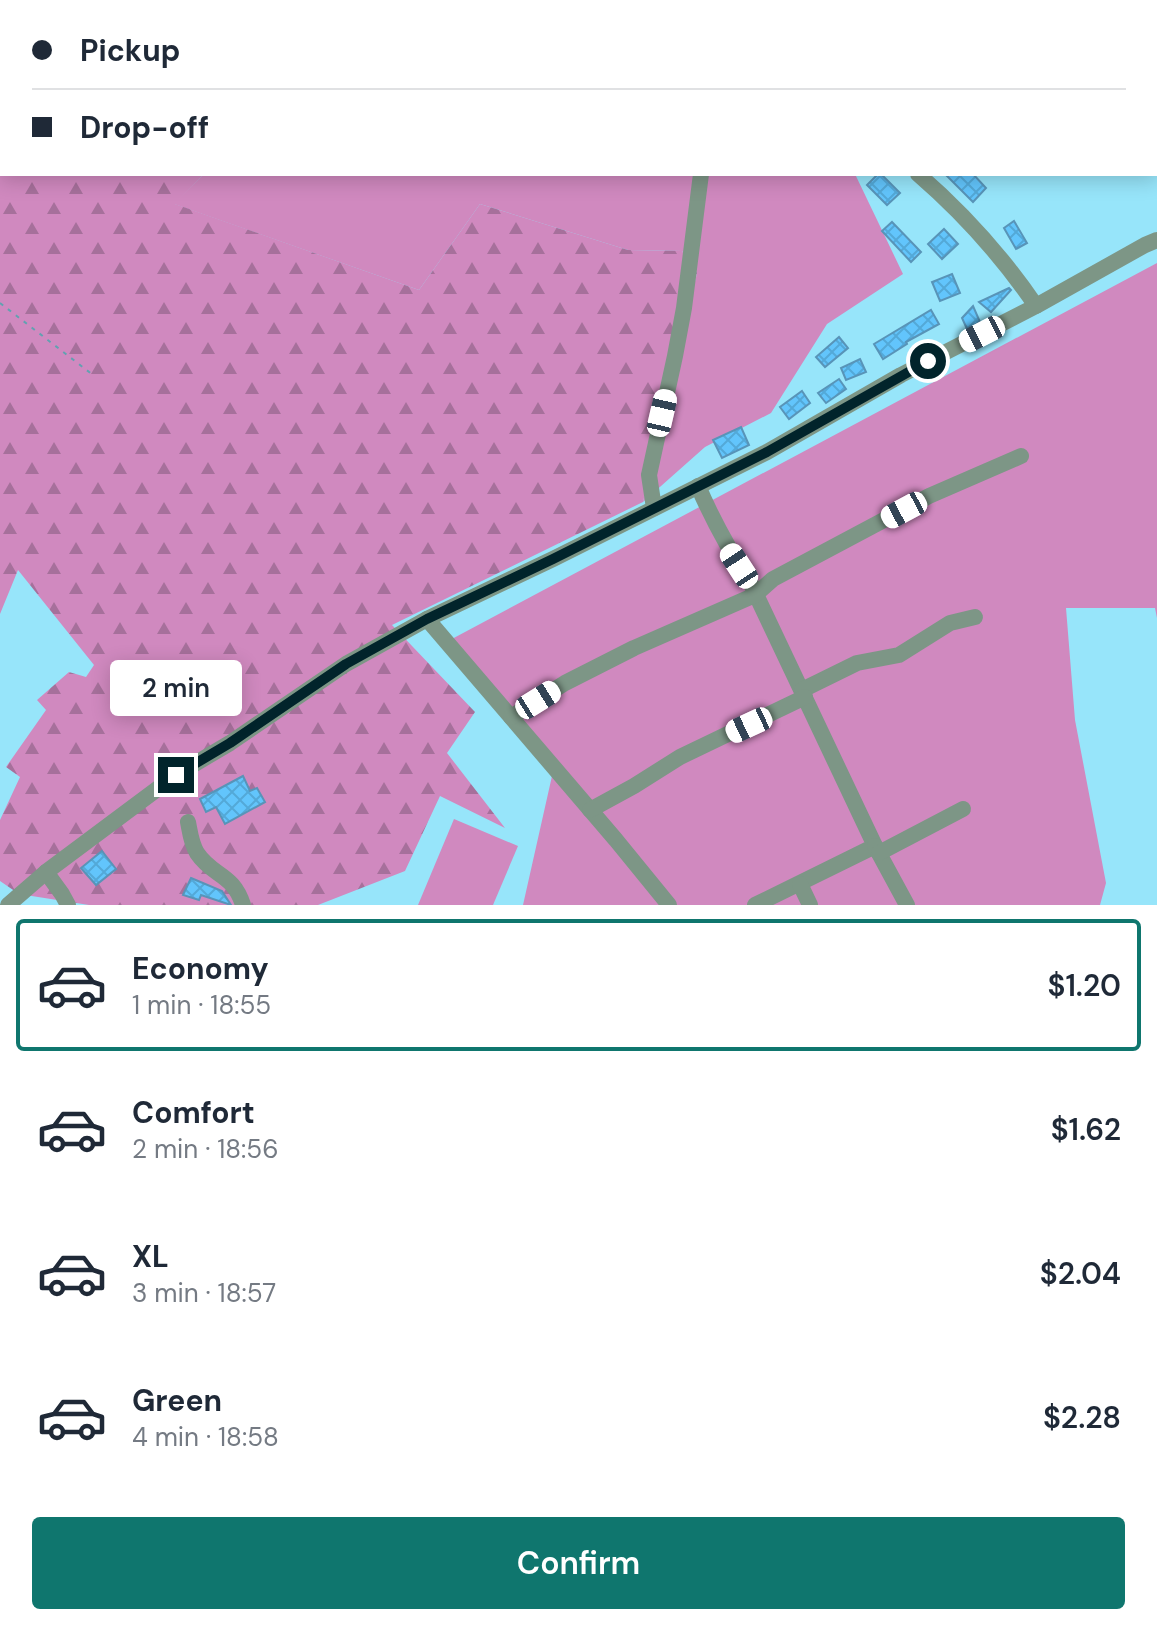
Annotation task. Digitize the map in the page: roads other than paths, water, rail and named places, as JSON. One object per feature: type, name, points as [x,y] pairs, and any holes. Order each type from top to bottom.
[{"type":"street","points":[[654,508],[649,475],[684,308],[699,176]]},
{"type":"street","points":[[920,176],[991,247],[1036,306]]},
{"type":"street","points":[[8,905],[46,872],[176,775],[230,743],[346,664],[427,619],[767,452],[901,375],[1157,240]]},
{"type":"street","points":[[511,717],[565,683],[620,655],[755,595],[773,579],[929,496],[1021,456]]},
{"type":"street","points":[[698,486],[720,534],[751,584],[877,849],[907,905]]},
{"type":"street","points":[[590,810],[680,757],[804,694],[857,663],[899,655],[950,623],[975,617]]},
{"type":"street","points":[[427,619],[669,905]]},
{"type":"street","points":[[755,905],[963,809]]},
{"type":"street","points":[[188,822],[196,852],[234,884],[243,905]]},
{"type":"street","points":[[46,872],[68,905]]},
{"type":"street","points":[[800,884],[810,905]]}]
